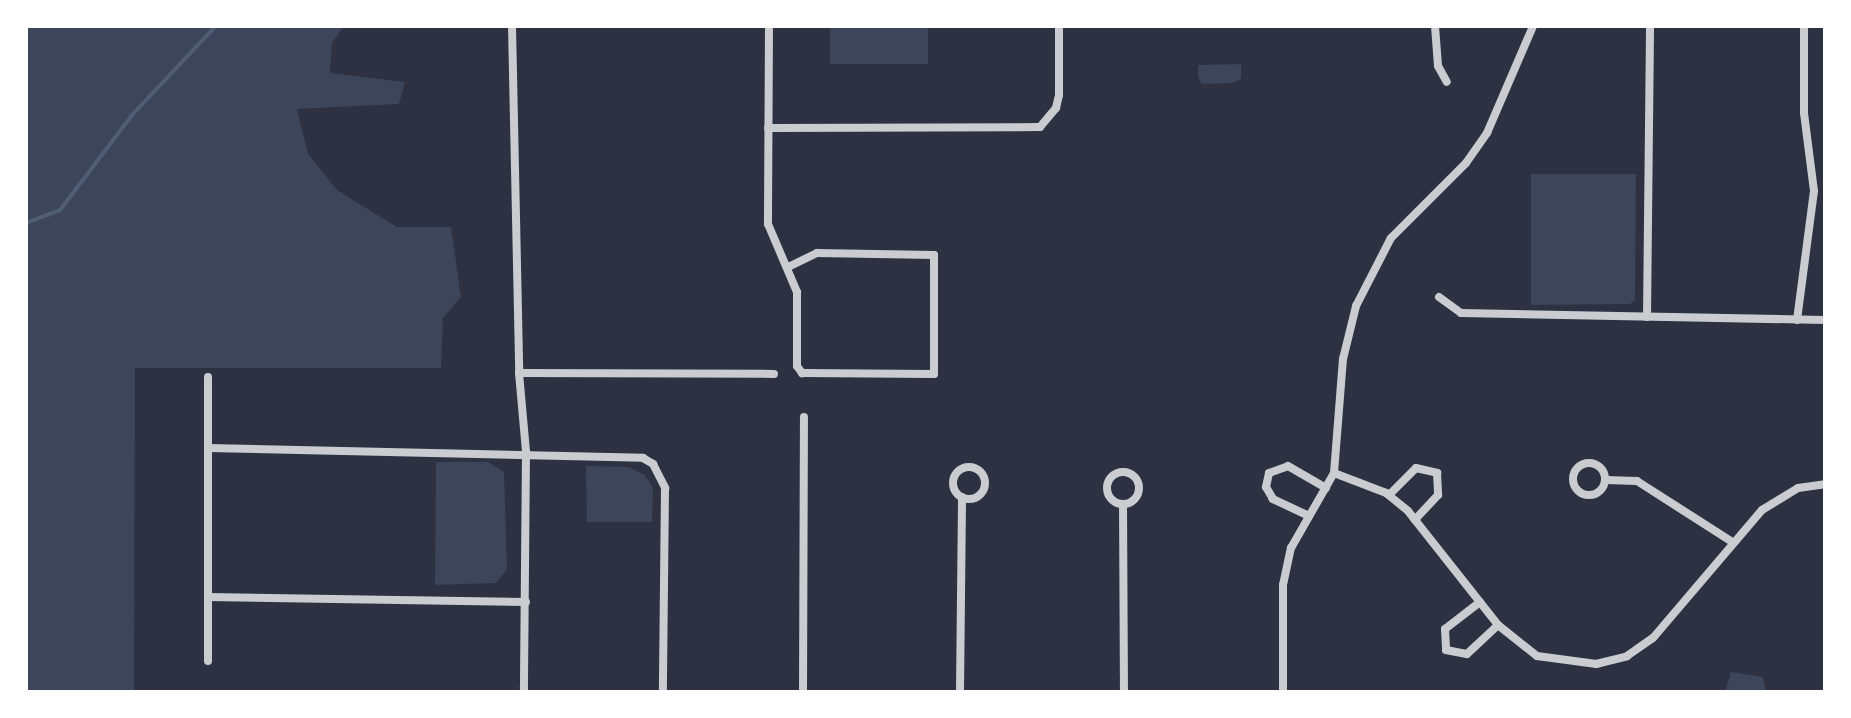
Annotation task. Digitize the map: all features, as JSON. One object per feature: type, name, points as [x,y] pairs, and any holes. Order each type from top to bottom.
[{"type":"street","points":[[512,26],[519,373],[526,452],[524,692]]},
{"type":"street","points":[[769,26],[768,224],[797,292],[797,366],[802,373],[934,374],[934,255],[817,253],[788,267]]},
{"type":"street","points":[[768,128],[1030,129],[1047,121],[1059,95],[1059,26]]},
{"type":"street","points":[[1435,26],[1438,66],[1447,82]]},
{"type":"street","points":[[1283,692],[1283,585],[1291,548],[1307,515],[1334,473],[1340,385],[1356,306],[1391,238],[1466,163],[1487,133],[1533,26]]},
{"type":"street","points":[[1647,317],[1650,26]]},
{"type":"street","points":[[1797,320],[1814,191],[1804,113],[1804,26]]},
{"type":"street","points":[[1439,297],[1461,313],[1825,320]]},
{"type":"street","points":[[519,373],[774,374]]},
{"type":"street","points":[[208,377],[208,661]]},
{"type":"street","points":[[803,692],[804,417]]},
{"type":"street","points":[[208,448],[632,454],[653,464],[665,488],[663,692]]},
{"type":"street","points":[[1590,463],[1601,468],[1606,480],[1600,491],[1589,496],[1577,490],[1573,479],[1578,467],[1590,463]]},
{"type":"street","points":[[1307,515],[1273,499],[1266,487],[1269,473],[1288,466],[1326,488]]},
{"type":"street","points":[[1389,495],[1416,468],[1437,473],[1438,495],[1415,520]]},
{"type":"street","points":[[1334,473],[1389,495],[1415,520],[1498,625],[1537,656],[1596,664],[1627,656],[1653,638],[1731,541],[1762,510],[1798,488],[1825,484]]},
{"type":"street","points":[[1606,480],[1637,481],[1731,541]]},
{"type":"street","points":[[960,692],[962,497]]},
{"type":"street","points":[[1123,504],[1124,692]]},
{"type":"street","points":[[208,597],[526,602]]},
{"type":"street","points":[[1480,602],[1445,629],[1446,650],[1467,654],[1498,625]]},
{"type":"shaded area","points":[[26,26],[344,26],[332,43],[330,73],[405,82],[399,104],[297,109],[308,154],[337,190],[397,227],[451,227],[461,297],[443,318],[441,368],[135,368],[134,692],[26,692]]},
{"type":"shaded area","points":[[830,26],[928,26],[928,64],[830,64]]},
{"type":"shaded area","points":[[1241,64],[1241,79],[1232,83],[1202,84],[1198,77],[1198,65]]},
{"type":"shaded area","points":[[1531,174],[1636,174],[1635,300],[1630,304],[1531,305]]},
{"type":"shaded area","points":[[436,462],[488,462],[504,472],[507,569],[496,583],[435,585]]},
{"type":"shaded area","points":[[586,466],[629,467],[645,475],[653,488],[652,522],[587,522]]},
{"type":"shaded area","points":[[1731,672],[1763,677],[1766,692],[1725,692]]},
{"type":"waterway","points":[[26,223],[60,210],[132,115],[216,26]]}]
